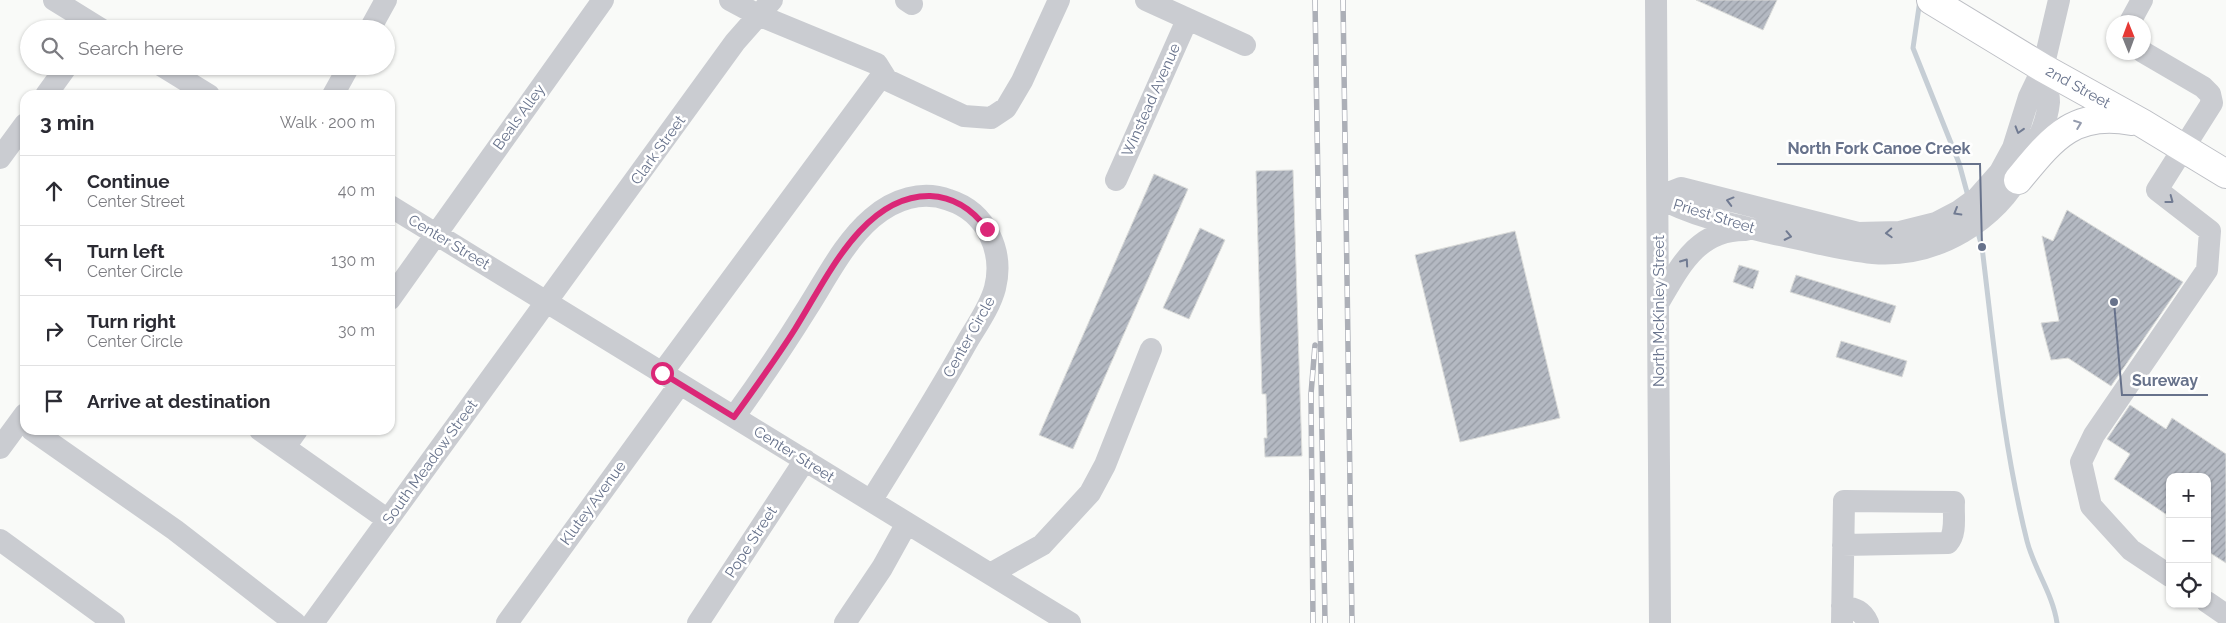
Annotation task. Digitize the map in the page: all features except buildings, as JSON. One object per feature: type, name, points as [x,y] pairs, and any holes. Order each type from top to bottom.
[{"type":"main road","name":"2nd Street","points":[[1931,0],[2043,68],[2142,123],[2226,174]]},
{"type":"main road","points":[[2008,183],[2048,143],[2068,128],[2083,121],[2118,118],[2142,123]]},
{"type":"street","points":[[54,0],[85,20]]},
{"type":"street","points":[[375,20],[386,0]]},
{"type":"street","name":"Beals Alley","points":[[395,292],[603,0]]},
{"type":"street","points":[[730,0],[765,7],[877,64],[887,80],[964,116],[991,118],[1006,108],[1022,81],[1059,0]]},
{"type":"street","points":[[1146,0],[1245,45]]},
{"type":"street","name":"North McKinley Street","points":[[1656,0],[1660,623]]},
{"type":"street","name":"Priest Street","points":[[1658,197],[1678,208],[1758,230],[1852,250],[1875,253],[1905,252],[1938,233],[1959,211],[1976,198],[2008,183],[2042,130],[2049,101],[2043,68],[2058,0]]},
{"type":"street","points":[[2134,15],[2142,0]]},
{"type":"street","name":"Clark Street","points":[[546,302],[618,206],[735,42],[765,7]]},
{"type":"street","name":"Winstead Avenue","points":[[1116,180],[1187,20]]},
{"type":"street","points":[[2151,57],[2203,87],[2219,103],[2184,149],[2157,190],[2210,231],[2207,270],[2094,434],[2081,462],[2091,506],[2130,550],[2166,573]]},
{"type":"street","name":"Klutey Avenue","points":[[507,623],[671,378],[883,74]]},
{"type":"street","points":[[50,90],[60,75]]},
{"type":"street","points":[[177,75],[201,90]]},
{"type":"street","points":[[336,90],[344,75]]},
{"type":"street","points":[[0,158],[20,131]]},
{"type":"street","name":"Priest Street","points":[[1658,197],[1682,188],[1838,229],[1858,232],[1938,233]]},
{"type":"street","name":"Center Circle","points":[[734,417],[782,349],[839,258],[871,219],[883,209],[910,198],[938,196],[965,207],[977,216],[987,229],[994,244],[997,259],[994,289],[954,365],[871,501]]},
{"type":"street","name":"Center Street","points":[[395,209],[1070,623]]},
{"type":"street","points":[[1659,303],[1687,258],[1708,239],[1723,232],[1758,230]]},
{"type":"street","name":"South Meadow Street","points":[[313,623],[546,302]]},
{"type":"street","points":[[990,574],[1042,545],[1090,493],[1105,465],[1150,349]]},
{"type":"street","points":[[0,448],[20,428]]},
{"type":"street","points":[[42,435],[175,530],[295,623]]},
{"type":"street","points":[[277,435],[291,439],[388,520]]},
{"type":"street","name":"Pope Street","points":[[698,623],[805,460]]},
{"type":"street","points":[[1842,615],[1843,545],[1844,501],[1954,502],[1952,539],[1948,543],[1843,545]]},
{"type":"street","points":[[845,623],[882,568],[907,523]]},
{"type":"street","points":[[0,540],[104,620]]},
{"type":"street","points":[[2211,605],[2226,615]]},
{"type":"street","points":[[1842,615],[1854,608],[1862,612],[1868,623]]},
{"type":"waterway","points":[[1920,0],[1913,48],[1959,163],[1968,196]]},
{"type":"waterway","points":[[1977,229],[1982,247],[2005,432],[2019,505],[2030,551],[2052,602],[2057,623]]},
{"type":"railway","points":[[1315,0],[1325,623]]},
{"type":"railway","points":[[1343,0],[1352,623]]},
{"type":"railway","points":[[1313,623],[1311,394],[1315,345]]},
{"type":"place","name":"North Fork Canoe Creek","points":[[1982,247]]},
{"type":"place","name":"Sureway","points":[[2114,302]]},
{"type":"route","points":[[662,373],[734,417],[782,349],[839,258],[859,231],[883,209],[896,202],[910,198],[938,196],[952,200],[965,207],[977,216],[987,229]]}]
